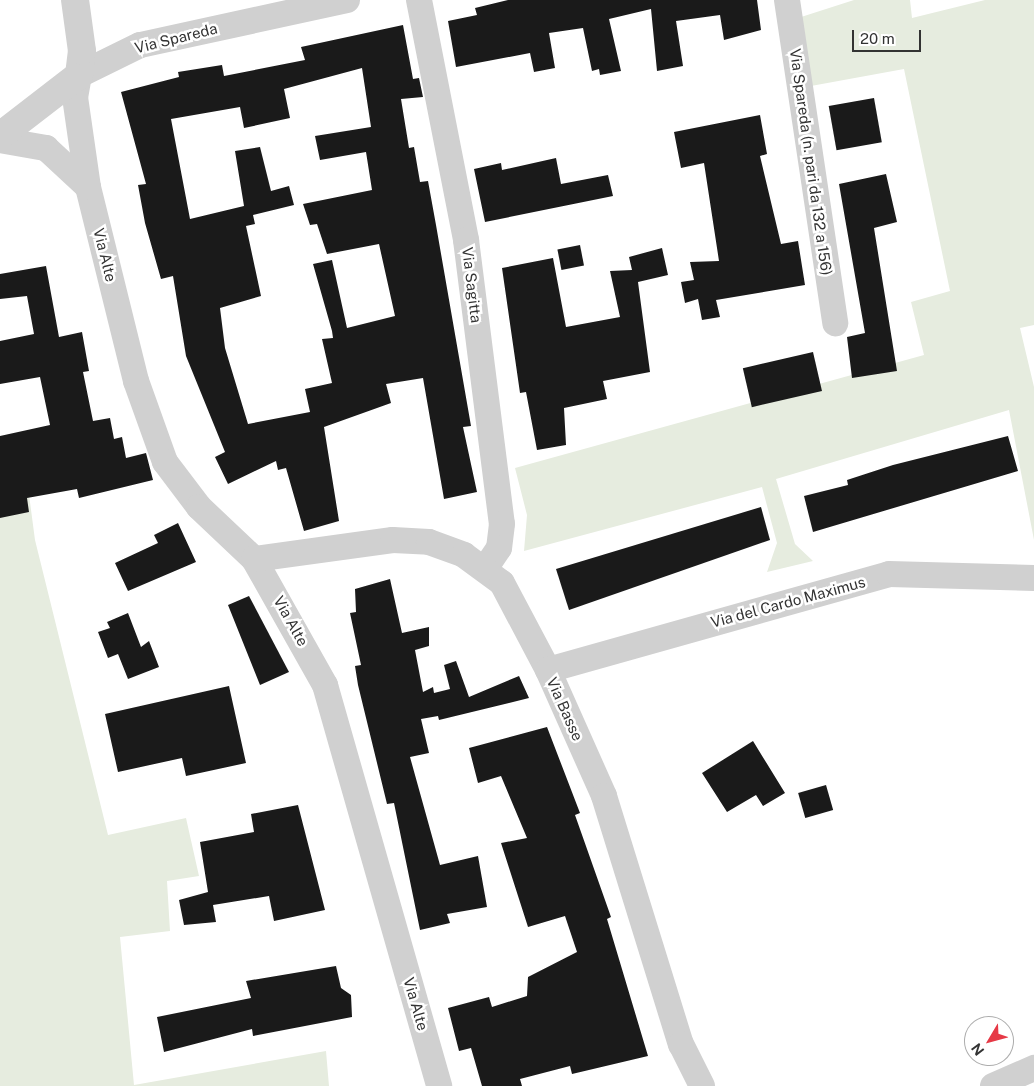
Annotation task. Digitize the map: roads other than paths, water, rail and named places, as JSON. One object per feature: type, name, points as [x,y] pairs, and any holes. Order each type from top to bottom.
[{"type":"street","points":[[75,0],[82,51],[79,76]]},
{"type":"street","name":"Via Spareda","points":[[0,138],[79,76],[140,44],[346,0]]},
{"type":"street","name":"Via Sagitta","points":[[418,0],[466,240],[502,524],[499,548],[485,569]]},
{"type":"street","name":"Via Spareda (n. pari da 132 a 156)","points":[[787,0],[835,323]]},
{"type":"street","name":"Via Alte","points":[[79,76],[74,97],[88,187],[136,381],[165,462],[199,507],[254,560],[325,685],[439,1086]]},
{"type":"street","points":[[0,138],[46,148],[88,187]]},
{"type":"street","name":"Via Basse","points":[[254,560],[393,540],[430,542],[485,569],[514,600],[548,670],[604,796],[681,1044],[702,1086]]},
{"type":"street","name":"Via del Cardo Maximus","points":[[548,670],[889,574],[1034,578]]},
{"type":"street","points":[[993,1086],[1034,1068]]}]
